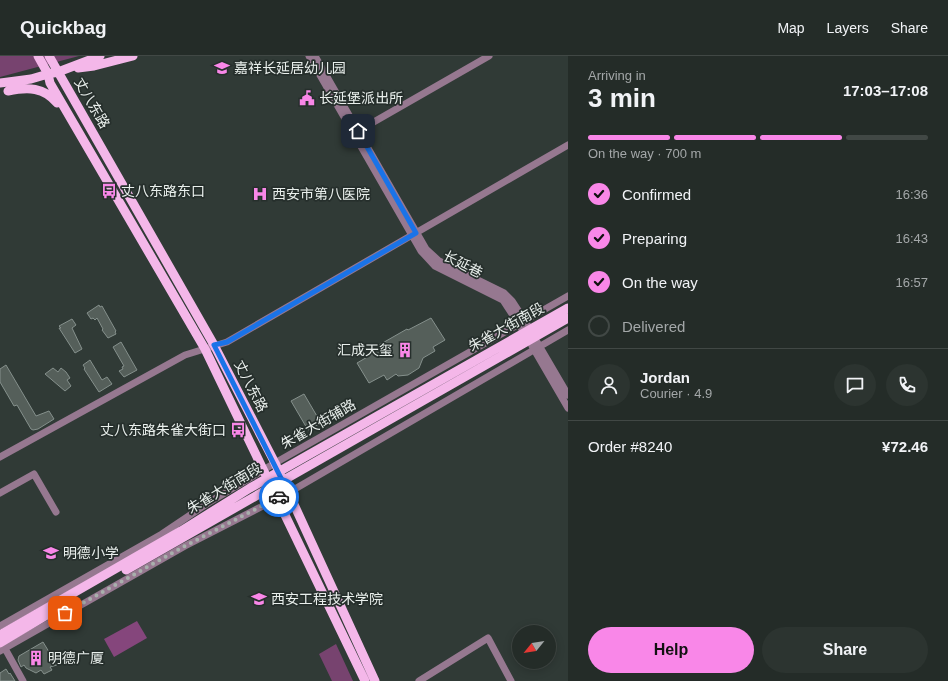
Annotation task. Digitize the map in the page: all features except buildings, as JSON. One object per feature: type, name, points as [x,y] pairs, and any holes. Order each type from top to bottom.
[{"type":"main road","name":"丈八东路","points":[[38,56],[48,74],[50,83],[205,349],[365,681]]},
{"type":"main road","name":"丈八东路","points":[[49,56],[62,71],[214,345],[275,463],[375,681]]},
{"type":"main road","points":[[62,71],[100,56]]},
{"type":"main road","points":[[4,92],[48,74],[94,66],[133,56]]},
{"type":"main road","points":[[0,83],[31,80]]},
{"type":"main road","points":[[4,92],[28,88],[47,93],[74,123]]},
{"type":"main road","name":"朱雀大街南段","points":[[1,643],[181,531],[265,475],[279,472],[532,339],[568,308]]},
{"type":"main road","name":"朱雀大街南段","points":[[1,643],[568,318]]},
{"type":"street","name":"长延巷","points":[[309,56],[414,234]]},
{"type":"street","name":"长延巷","points":[[315,56],[414,234],[420,251],[435,266],[504,300],[522,323],[532,339]]},
{"type":"street","points":[[358,131],[489,56]]},
{"type":"street","points":[[0,457],[185,355],[227,342],[568,145]]},
{"type":"street","name":"朱雀大街辅路","points":[[0,626],[162,534],[208,503],[265,475],[275,463],[568,296]]},
{"type":"street","points":[[23,681],[1,643],[288,493],[532,339],[568,330]]},
{"type":"street","points":[[532,339],[568,395]]},
{"type":"street","points":[[532,339],[568,408]]},
{"type":"street","points":[[0,493],[34,474],[56,512]]},
{"type":"street","points":[[419,681],[488,638],[511,681]]},
{"type":"shaded area","points":[[0,56],[79,56],[0,77]]},
{"type":"shaded area","points":[[137,621],[147,638],[114,657],[104,639]]},
{"type":"shaded area","points":[[336,644],[353,681],[332,681],[319,654]]},
{"type":"way so far","points":[[65,613],[185,546],[279,497]]},
{"type":"place","name":"嘉祥长延居幼儿园","points":[[222,68]]},
{"type":"place","name":"长延堡派出所","points":[[307,98]]},
{"type":"place","name":"丈八东路东口","points":[[109,191]]},
{"type":"place","name":"西安市第八医院","points":[[260,194]]},
{"type":"place","name":"汇成天玺","points":[[405,350]]},
{"type":"place","name":"丈八东路朱雀大街口","points":[[238,430]]},
{"type":"place","name":"明德小学","points":[[51,553]]},
{"type":"place","name":"西安工程技术学院","points":[[259,599]]},
{"type":"place","name":"明德广厦","points":[[36,658]]},
{"type":"route","points":[[279,497],[288,493],[275,463],[214,345],[227,342],[416,233],[358,131]]}]
